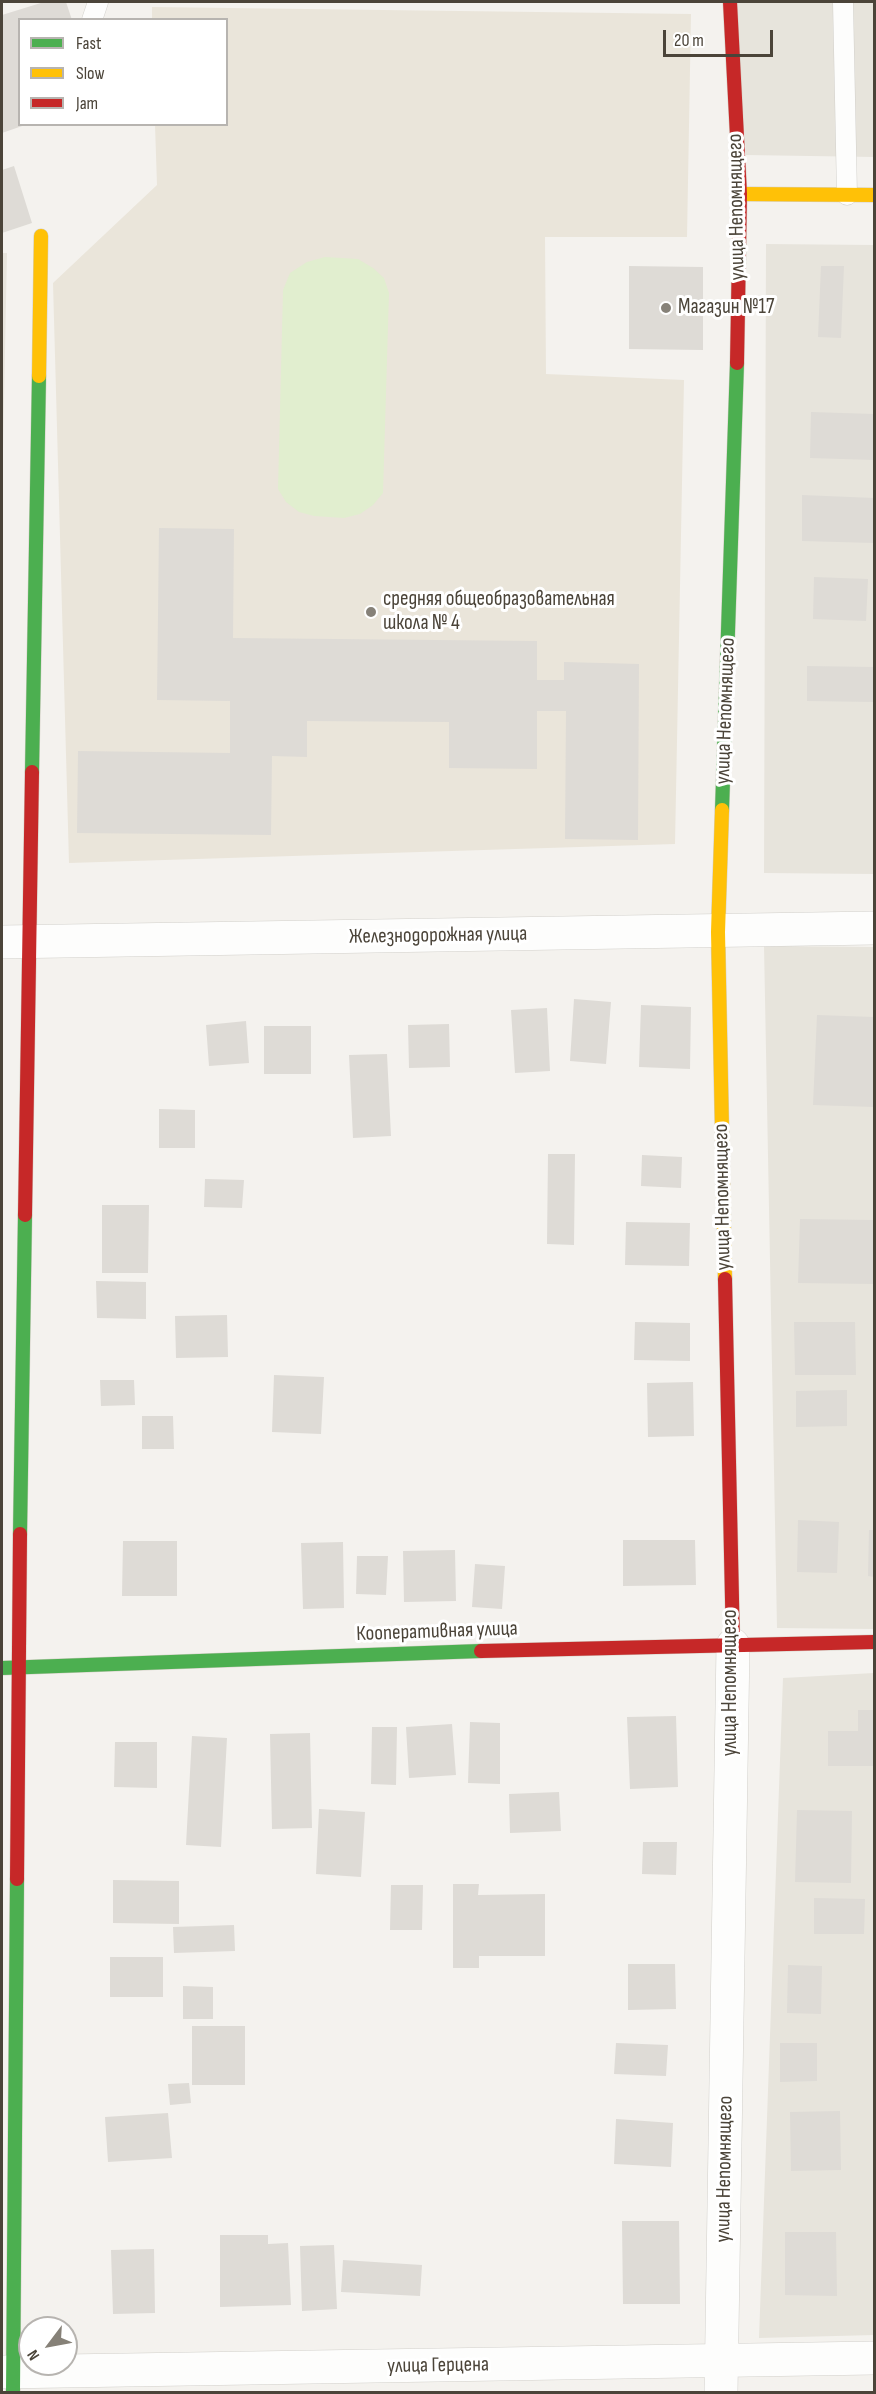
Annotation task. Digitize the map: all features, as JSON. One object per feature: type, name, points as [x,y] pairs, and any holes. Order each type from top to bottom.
[{"type":"street","name":"улица Непомнящего","points":[[721,2377],[733,1646],[718,932],[737,387],[740,194],[730,2]]},
{"type":"street","points":[[740,194],[874,195]]},
{"type":"street","points":[[9,2379],[18,1667],[15,942],[41,236]]},
{"type":"street","name":"Железнодорожная улица","points":[[15,942],[874,928]]},
{"type":"street","name":"Кооперативная улица","points":[[2,1668],[426,1652],[874,1642]]},
{"type":"street","name":"улица Герцена","points":[[9,2379],[721,2377],[874,2358]]},
{"type":"lane","points":[[93,18],[98,2]]},
{"type":"lane","points":[[843,2],[847,195]]},
{"type":"shaded area","points":[[736,2],[874,2],[874,157],[746,155]]},
{"type":"shaded area","name":"средняя общеобразовательная школа № 4","points":[[152,7],[691,14],[687,237],[545,237],[546,374],[684,380],[675,844],[69,863],[53,283],[157,185],[155,126],[228,126],[228,18],[152,18]]},
{"type":"shaded area","points":[[766,244],[874,245],[874,874],[764,873]]},
{"type":"shaded area","points":[[2,253],[7,253],[2,499]]},
{"type":"shaded area","points":[[764,946],[874,947],[874,1629],[777,1628]]},
{"type":"shaded area","points":[[874,1673],[874,2335],[759,2338],[783,1678]]},
{"type":"green space","points":[[325,257],[358,259],[384,278],[389,293],[383,493],[373,505],[360,514],[344,518],[314,516],[299,512],[286,502],[278,489],[283,290],[290,273],[307,262]]},
{"type":"building","points":[[44,2],[66,2],[71,18],[18,18],[18,126],[22,126],[2,133],[2,15]]},
{"type":"building","points":[[14,166],[32,223],[2,233],[2,170]]},
{"type":"building","points":[[629,266],[703,267],[703,350],[629,349]]},
{"type":"building","points":[[821,266],[844,266],[841,338],[818,337]]},
{"type":"building","points":[[811,412],[874,414],[874,460],[810,458]]},
{"type":"building","points":[[802,495],[874,498],[874,543],[802,541]]},
{"type":"building","points":[[159,528],[234,529],[233,638],[537,641],[537,680],[564,680],[564,662],[639,664],[638,840],[565,839],[566,711],[537,711],[537,769],[449,768],[449,722],[307,721],[307,757],[272,756],[271,835],[77,833],[78,751],[230,753],[230,701],[157,700]]},
{"type":"building","points":[[814,577],[868,579],[866,621],[813,619]]},
{"type":"building","points":[[807,666],[874,667],[874,702],[807,701]]},
{"type":"building","points":[[574,999],[611,1002],[606,1064],[570,1061]]},
{"type":"building","points":[[641,1005],[691,1007],[690,1069],[639,1067]]},
{"type":"building","points":[[547,1008],[550,1071],[515,1073],[511,1010]]},
{"type":"building","points":[[817,1015],[874,1017],[874,1107],[813,1105]]},
{"type":"building","points":[[246,1021],[249,1063],[209,1066],[206,1025]]},
{"type":"building","points":[[449,1024],[450,1067],[409,1068],[408,1025]]},
{"type":"building","points":[[264,1026],[311,1026],[311,1074],[264,1074]]},
{"type":"building","points":[[387,1054],[391,1136],[353,1138],[349,1055]]},
{"type":"building","points":[[159,1109],[195,1110],[195,1148],[159,1148]]},
{"type":"building","points":[[548,1154],[575,1154],[574,1245],[547,1244]]},
{"type":"building","points":[[642,1155],[682,1157],[681,1188],[641,1186]]},
{"type":"building","points":[[205,1179],[244,1180],[242,1208],[204,1207]]},
{"type":"building","points":[[102,1205],[149,1205],[148,1273],[102,1273]]},
{"type":"building","points":[[800,1219],[874,1220],[874,1284],[798,1283]]},
{"type":"building","points":[[626,1222],[690,1223],[689,1266],[625,1265]]},
{"type":"building","points":[[96,1281],[146,1282],[146,1319],[97,1318]]},
{"type":"building","points":[[227,1315],[228,1357],[176,1358],[175,1316]]},
{"type":"building","points":[[635,1322],[690,1323],[690,1361],[634,1360]]},
{"type":"building","points":[[794,1322],[855,1322],[856,1375],[795,1375]]},
{"type":"building","points":[[274,1375],[324,1377],[321,1434],[272,1432]]},
{"type":"building","points":[[100,1380],[134,1380],[135,1405],[101,1406]]},
{"type":"building","points":[[693,1382],[694,1436],[648,1437],[647,1383]]},
{"type":"building","points":[[847,1390],[847,1426],[796,1427],[796,1391]]},
{"type":"building","points":[[142,1416],[173,1416],[174,1449],[142,1449]]},
{"type":"building","points":[[798,1520],[839,1522],[837,1573],[797,1572]]},
{"type":"building","points":[[869,1530],[874,1530],[874,1577],[868,1576]]},
{"type":"building","points":[[623,1540],[695,1540],[696,1585],[623,1586]]},
{"type":"building","points":[[123,1541],[177,1541],[177,1596],[122,1596]]},
{"type":"building","points":[[343,1542],[344,1608],[303,1609],[301,1543]]},
{"type":"building","points":[[455,1550],[456,1601],[404,1602],[403,1551]]},
{"type":"building","points":[[357,1556],[388,1556],[386,1595],[356,1594]]},
{"type":"building","points":[[475,1564],[505,1566],[502,1609],[472,1607]]},
{"type":"building","points":[[858,1710],[874,1710],[874,1766],[828,1766],[828,1731],[858,1731]]},
{"type":"building","points":[[676,1716],[678,1787],[630,1789],[627,1717]]},
{"type":"building","points":[[470,1722],[500,1723],[500,1784],[468,1783]]},
{"type":"building","points":[[452,1724],[456,1775],[409,1778],[406,1727]]},
{"type":"building","points":[[372,1727],[397,1727],[396,1785],[371,1784]]},
{"type":"building","points":[[310,1733],[312,1828],[272,1829],[270,1734]]},
{"type":"building","points":[[192,1736],[227,1738],[221,1847],[186,1845]]},
{"type":"building","points":[[115,1742],[157,1742],[157,1788],[114,1787]]},
{"type":"building","points":[[559,1792],[561,1831],[510,1833],[509,1794]]},
{"type":"building","points":[[319,1809],[365,1812],[361,1877],[316,1874]]},
{"type":"building","points":[[797,1810],[852,1811],[851,1883],[795,1882]]},
{"type":"building","points":[[643,1842],[677,1842],[676,1875],[642,1874]]},
{"type":"building","points":[[113,1880],[179,1881],[179,1924],[113,1923]]},
{"type":"building","points":[[453,1884],[479,1884],[478,1895],[545,1894],[545,1956],[479,1956],[479,1968],[453,1968]]},
{"type":"building","points":[[391,1885],[423,1885],[422,1930],[390,1930]]},
{"type":"building","points":[[814,1898],[865,1899],[864,1934],[814,1934]]},
{"type":"building","points":[[234,1925],[235,1951],[174,1953],[173,1927]]},
{"type":"building","points":[[110,1957],[163,1957],[163,1997],[110,1997]]},
{"type":"building","points":[[628,1964],[675,1964],[676,2009],[628,2010]]},
{"type":"building","points":[[788,1965],[822,1966],[821,2014],[787,2013]]},
{"type":"building","points":[[183,1986],[213,1987],[213,2019],[183,2019]]},
{"type":"building","points":[[192,2026],[245,2026],[245,2085],[192,2085]]},
{"type":"building","points":[[616,2043],[668,2045],[666,2076],[614,2074]]},
{"type":"building","points":[[780,2043],[817,2043],[817,2081],[780,2082]]},
{"type":"building","points":[[189,2083],[191,2103],[170,2105],[168,2084]]},
{"type":"building","points":[[840,2111],[841,2170],[791,2171],[790,2112]]},
{"type":"building","points":[[168,2113],[172,2158],[108,2162],[105,2117]]},
{"type":"building","points":[[616,2119],[673,2123],[671,2167],[614,2164]]},
{"type":"building","points":[[622,2221],[679,2221],[680,2304],[623,2304]]},
{"type":"building","points":[[785,2232],[836,2232],[837,2296],[785,2295]]},
{"type":"building","points":[[220,2235],[268,2235],[268,2244],[288,2243],[291,2305],[220,2307]]},
{"type":"building","points":[[334,2245],[337,2309],[302,2311],[300,2246]]},
{"type":"building","points":[[154,2249],[155,2313],[113,2314],[111,2250]]},
{"type":"building","points":[[343,2260],[422,2265],[420,2296],[341,2292]]},
{"type":"traffic: fast","points":[[722,810],[737,363]]},
{"type":"traffic: fast","points":[[32,772],[39,376]]},
{"type":"traffic: fast","points":[[20,1534],[25,1215]]},
{"type":"traffic: fast","points":[[2,1668],[481,1651]]},
{"type":"traffic: fast","points":[[13,2392],[17,1879]]},
{"type":"traffic: slow","points":[[740,194],[874,195]]},
{"type":"traffic: slow","points":[[39,376],[41,236]]},
{"type":"traffic: slow","points":[[722,810],[718,932],[725,1279]]},
{"type":"traffic: jam","points":[[730,2],[740,194],[737,363]]},
{"type":"traffic: jam","points":[[25,1215],[32,772]]},
{"type":"traffic: jam","points":[[725,1279],[733,1645]]},
{"type":"traffic: jam","points":[[17,1879],[20,1534]]},
{"type":"traffic: jam","points":[[481,1651],[874,1642]]},
{"type":"place","name":"Магазин №17","points":[[666,308]]},
{"type":"place","name":"средняя общеобразовательная школа № 4","points":[[371,612]]}]
